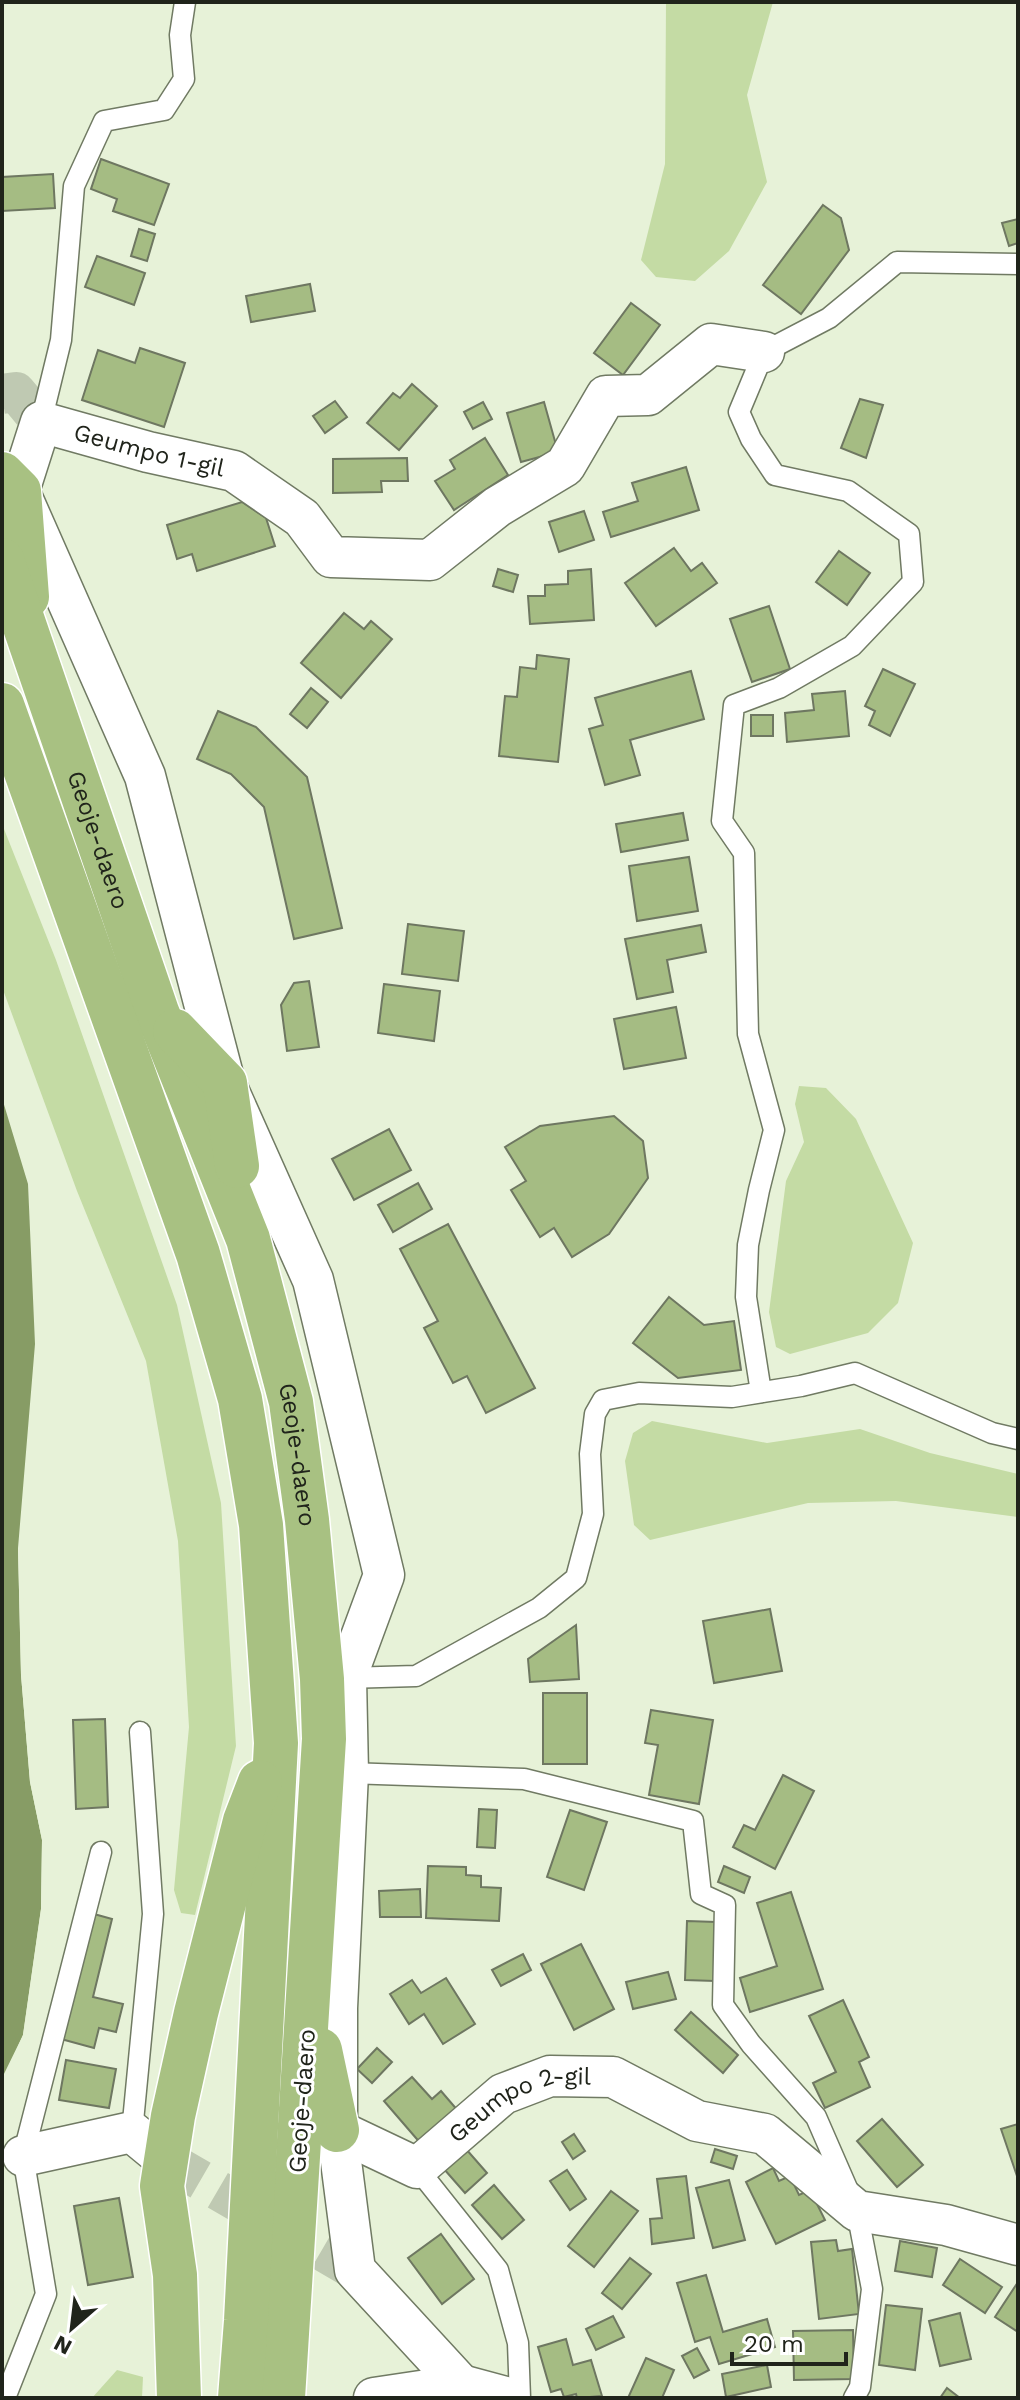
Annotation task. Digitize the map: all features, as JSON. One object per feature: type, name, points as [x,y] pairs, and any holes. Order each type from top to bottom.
[{"type":"highway","points":[[11,482],[29,640]]},
{"type":"highway","name":"Geoje-daero","points":[[2,560],[157,1012],[248,1239],[291,1402],[307,1520],[322,1679],[336,1756],[308,1994],[283,2398]]},
{"type":"highway","name":"Geoje-daero","points":[[2,705],[198,1254],[240,1399],[261,1525],[276,1743],[240,2398]]},
{"type":"highway","points":[[2,745],[35,799]]},
{"type":"highway","points":[[157,1012],[225,1083],[248,1239]]},
{"type":"highway","points":[[307,1520],[346,1678],[336,1756]]},
{"type":"highway","points":[[179,2398],[175,2275],[162,2186],[173,2116],[196,2013],[245,1821],[276,1743]]},
{"type":"highway","points":[[308,1994],[337,2130]]},
{"type":"street","name":"Geumpo 1-gil","points":[[41,422],[148,452],[234,471],[302,518],[331,557],[430,560],[497,507],[565,466],[606,396],[648,395],[711,344],[764,352]]},
{"type":"street","points":[[41,422],[11,482],[145,776],[225,1083],[313,1280],[384,1575],[346,1678]]},
{"type":"street","points":[[336,1756],[337,2130],[355,2270],[461,2385]]},
{"type":"street","name":"Geumpo 2-gil","points":[[417,2168],[503,2094],[550,2076],[613,2077],[697,2121],[765,2134],[857,2211]]},
{"type":"street","points":[[337,2130],[417,2168]]},
{"type":"street","points":[[23,2156],[132,2132],[166,2160]]},
{"type":"street","points":[[857,2211],[946,2225],[1018,2245]]},
{"type":"street","points":[[374,2398],[461,2385],[509,2398]]},
{"type":"lane","points":[[41,422],[61,340],[74,186],[104,121],[164,110],[184,79],[180,35],[185,2]]},
{"type":"lane","points":[[761,1392],[746,1297],[748,1245],[774,1130],[748,1034],[744,853],[722,821],[734,705],[779,688],[852,646],[913,582],[909,534],[848,491],[775,475],[751,439],[739,412],[764,352],[829,318],[897,262],[1018,264]]},
{"type":"lane","points":[[346,1678],[416,1676],[539,1608],[576,1578],[593,1514],[590,1454],[595,1414],[603,1400],[639,1393],[732,1397],[801,1386],[855,1373],[992,1433],[1018,1439]]},
{"type":"lane","points":[[132,2132],[153,1914],[140,1732]]},
{"type":"lane","points":[[336,1756],[524,1779],[693,1821],[701,1894],[725,1905],[723,2005],[751,2044],[816,2117],[857,2211],[872,2289],[860,2387],[854,2398]]},
{"type":"lane","points":[[5,2398],[46,2294],[23,2156],[101,1852]]},
{"type":"lane","points":[[417,2168],[498,2270],[518,2343],[520,2398]]},
{"type":"shaded area","points":[[666,2],[773,2],[747,95],[767,182],[729,251],[695,281],[656,277],[641,260],[665,164]]},
{"type":"shaded area","points":[[2,824],[56,960],[177,1305],[221,1503],[236,1746],[195,1915],[181,1913],[174,1890],[189,1727],[178,1541],[146,1361],[77,1191],[2,987]]},
{"type":"shaded area","points":[[799,1086],[826,1088],[856,1119],[913,1243],[898,1303],[868,1333],[790,1354],[776,1347],[769,1312],[786,1181],[804,1142],[795,1104]]},
{"type":"shaded area","points":[[2,1098],[28,1184],[35,1344],[18,1548],[21,1675],[30,1782],[42,1840],[41,1909],[23,2035],[2,2078]]},
{"type":"shaded area","points":[[652,1421],[767,1443],[860,1429],[930,1453],[1018,1474],[1018,1517],[896,1501],[808,1503],[650,1540],[634,1525],[625,1461],[633,1433]]},
{"type":"shaded area","points":[[117,2370],[143,2377],[142,2398],[92,2398]]},
{"type":"pier","points":[[18,1548],[22,1548],[25,1674],[34,1781],[46,1840],[45,1909],[26,2036],[6,2080],[2,2082],[23,2035],[41,1909],[42,1840],[30,1782],[21,1675]]},
{"type":"building","points":[[101,159],[169,184],[154,225],[113,211],[117,199],[91,189]]},
{"type":"building","points":[[53,174],[55,208],[2,211],[2,177]]},
{"type":"building","points":[[823,205],[841,218],[849,250],[801,314],[763,285]]},
{"type":"building","points":[[1018,219],[1018,243],[1009,246],[1002,223]]},
{"type":"building","points":[[139,229],[155,234],[147,261],[131,256]]},
{"type":"building","points":[[97,256],[145,273],[134,305],[85,287]]},
{"type":"building","points":[[310,284],[315,311],[251,322],[246,296]]},
{"type":"building","points":[[631,303],[660,325],[623,375],[594,353]]},
{"type":"building","points":[[140,348],[185,363],[164,427],[82,400],[98,350],[135,363]]},
{"type":"building","points":[[412,384],[437,406],[399,450],[367,423],[393,393],[400,398]]},
{"type":"building","points":[[860,399],[883,405],[866,458],[841,448]]},
{"type":"building","points":[[335,401],[347,417],[325,433],[313,416]]},
{"type":"building","points":[[483,402],[492,419],[473,429],[464,412]]},
{"type":"building","points":[[544,402],[558,452],[521,462],[507,413]]},
{"type":"building","points":[[485,438],[508,475],[454,510],[435,481],[455,469],[450,460]]},
{"type":"building","points":[[407,458],[408,481],[381,481],[382,492],[333,493],[333,459]]},
{"type":"building","points":[[686,467],[699,510],[611,537],[603,512],[638,501],[632,483]]},
{"type":"building","points":[[242,502],[266,518],[275,546],[197,571],[192,554],[177,559],[167,525]]},
{"type":"building","points":[[584,511],[594,540],[559,552],[549,522]]},
{"type":"building","points":[[674,548],[691,571],[702,563],[717,583],[656,626],[625,583]]},
{"type":"building","points":[[839,551],[870,573],[847,605],[816,582]]},
{"type":"building","points":[[498,569],[518,575],[513,592],[493,586]]},
{"type":"building","points":[[591,569],[594,620],[530,624],[528,596],[545,596],[545,585],[568,584],[568,571]]},
{"type":"building","points":[[769,606],[790,669],[752,682],[730,619]]},
{"type":"building","points":[[344,613],[364,629],[371,621],[392,639],[341,698],[301,663]]},
{"type":"building","points":[[537,655],[569,659],[558,762],[499,756],[505,696],[517,697],[520,667],[536,669]]},
{"type":"building","points":[[883,669],[915,684],[890,736],[869,725],[875,711],[865,706]]},
{"type":"building","points":[[691,671],[704,719],[630,740],[640,775],[605,785],[589,729],[603,725],[595,698]]},
{"type":"building","points":[[311,688],[328,702],[307,728],[290,714]]},
{"type":"building","points":[[845,691],[849,736],[787,742],[785,713],[814,710],[812,694]]},
{"type":"building","points":[[218,711],[256,727],[307,777],[342,928],[294,939],[264,807],[231,774],[197,759]]},
{"type":"building","points":[[751,715],[773,715],[773,736],[751,736]]},
{"type":"building","points":[[683,813],[688,840],[621,852],[616,824]]},
{"type":"building","points":[[689,857],[698,911],[637,921],[629,866]]},
{"type":"building","points":[[408,924],[464,931],[458,981],[402,974]]},
{"type":"building","points":[[701,925],[706,952],[667,960],[673,992],[637,999],[625,939]]},
{"type":"building","points":[[309,981],[319,1047],[287,1051],[281,1005],[294,983]]},
{"type":"building","points":[[384,984],[440,991],[434,1041],[378,1033]]},
{"type":"building","points":[[676,1007],[686,1058],[624,1069],[614,1019]]},
{"type":"building","points":[[614,1116],[643,1141],[648,1178],[609,1234],[572,1257],[554,1228],[540,1237],[511,1190],[526,1181],[505,1147],[540,1126]]},
{"type":"building","points":[[389,1129],[411,1170],[354,1200],[332,1159]]},
{"type":"building","points":[[418,1183],[432,1209],[393,1232],[378,1205]]},
{"type":"building","points":[[448,1224],[535,1388],[486,1413],[467,1376],[453,1383],[424,1328],[438,1321],[400,1249]]},
{"type":"building","points":[[669,1297],[704,1325],[734,1321],[741,1370],[678,1378],[633,1343]]},
{"type":"building","points":[[770,1609],[782,1671],[714,1683],[703,1621]]},
{"type":"building","points":[[576,1625],[579,1679],[530,1682],[528,1659]]},
{"type":"building","points":[[543,1693],[587,1693],[587,1764],[543,1764]]},
{"type":"building","points":[[651,1710],[713,1720],[699,1804],[649,1795],[658,1745],[645,1743]]},
{"type":"building","points":[[105,1719],[108,1807],[76,1809],[73,1720]]},
{"type":"building","points":[[783,1775],[814,1791],[775,1869],[733,1847],[744,1825],[755,1830]]},
{"type":"building","points":[[479,1809],[497,1810],[495,1848],[477,1847]]},
{"type":"building","points":[[570,1810],[607,1822],[584,1890],[547,1877]]},
{"type":"building","points":[[428,1866],[466,1867],[466,1875],[481,1876],[481,1887],[501,1888],[499,1921],[426,1918]]},
{"type":"building","points":[[724,1866],[750,1877],[744,1893],[718,1882]]},
{"type":"building","points":[[420,1889],[421,1917],[380,1917],[379,1891]]},
{"type":"building","points":[[791,1892],[823,1989],[750,2012],[740,1978],[777,1966],[757,1903]]},
{"type":"building","points":[[94,1914],[112,1919],[93,1997],[123,2004],[116,2032],[99,2028],[94,2048],[61,2039]]},
{"type":"building","points":[[687,1921],[716,1922],[715,1981],[685,1980]]},
{"type":"building","points":[[581,1944],[614,2009],[574,2030],[541,1964]]},
{"type":"building","points":[[523,1954],[531,1970],[501,1986],[492,1970]]},
{"type":"building","points":[[668,1972],[676,1999],[633,2009],[626,1982]]},
{"type":"building","points":[[446,1978],[475,2024],[443,2044],[424,2014],[409,2024],[390,1994],[412,1980],[421,1993]]},
{"type":"building","points":[[843,2000],[869,2057],[859,2062],[870,2087],[825,2108],[813,2083],[836,2072],[809,2016]]},
{"type":"building","points":[[691,2012],[738,2055],[723,2073],[675,2030]]},
{"type":"building","points":[[377,2048],[392,2062],[372,2083],[357,2069]]},
{"type":"building","points":[[66,2060],[116,2069],[109,2108],[59,2100]]},
{"type":"building","points":[[412,2077],[432,2099],[441,2091],[459,2112],[422,2145],[384,2101]]},
{"type":"building","points":[[882,2119],[923,2165],[897,2187],[857,2141]]},
{"type":"building","points":[[1018,2124],[1018,2179],[1001,2129]]},
{"type":"building","points":[[574,2134],[585,2151],[573,2159],[562,2142]]},
{"type":"building","points":[[466,2149],[487,2173],[465,2193],[444,2169]]},
{"type":"building","points":[[715,2149],[737,2156],[733,2169],[711,2162]]},
{"type":"building","points":[[773,2168],[779,2181],[790,2176],[799,2195],[810,2190],[825,2220],[776,2244],[746,2182]]},
{"type":"building","points":[[567,2170],[586,2199],[570,2210],[550,2181]]},
{"type":"building","points":[[686,2176],[694,2238],[652,2244],[650,2219],[662,2218],[657,2179]]},
{"type":"building","points":[[729,2180],[745,2240],[713,2248],[696,2188]]},
{"type":"building","points":[[494,2185],[524,2220],[502,2239],[472,2205]]},
{"type":"building","points":[[611,2191],[638,2211],[594,2267],[568,2246]]},
{"type":"building","points":[[119,2198],[133,2277],[88,2285],[74,2206]]},
{"type":"building","points":[[441,2234],[474,2279],[442,2304],[408,2258]]},
{"type":"building","points":[[836,2240],[838,2251],[852,2249],[859,2314],[819,2319],[811,2242]]},
{"type":"building","points":[[900,2241],[937,2248],[932,2277],[895,2271]]},
{"type":"building","points":[[630,2258],[651,2274],[622,2309],[602,2293]]},
{"type":"building","points":[[960,2259],[1002,2287],[985,2313],[943,2285]]},
{"type":"building","points":[[706,2275],[723,2332],[767,2319],[775,2347],[719,2364],[710,2337],[695,2342],[677,2283]]},
{"type":"building","points":[[1018,2282],[1018,2332],[995,2317]]},
{"type":"building","points":[[886,2305],[922,2309],[915,2370],[879,2365]]},
{"type":"building","points":[[960,2313],[971,2359],[940,2366],[929,2321]]},
{"type":"building","points":[[613,2316],[624,2337],[596,2350],[586,2329]]},
{"type":"building","points":[[853,2330],[854,2379],[794,2380],[793,2331]]},
{"type":"building","points":[[566,2339],[573,2365],[591,2360],[602,2396],[577,2398],[576,2394],[564,2397],[561,2389],[551,2392],[538,2347]]},
{"type":"building","points":[[697,2348],[709,2370],[694,2378],[682,2356]]},
{"type":"building","points":[[646,2358],[674,2370],[662,2398],[628,2398]]},
{"type":"building","points":[[767,2365],[771,2387],[726,2397],[722,2374]]},
{"type":"building","points":[[947,2388],[960,2398],[940,2398]]},
{"type":"tunnel","points":[[2,394],[16,392],[41,422]]},
{"type":"tunnel","points":[[166,2160],[355,2270]]}]
